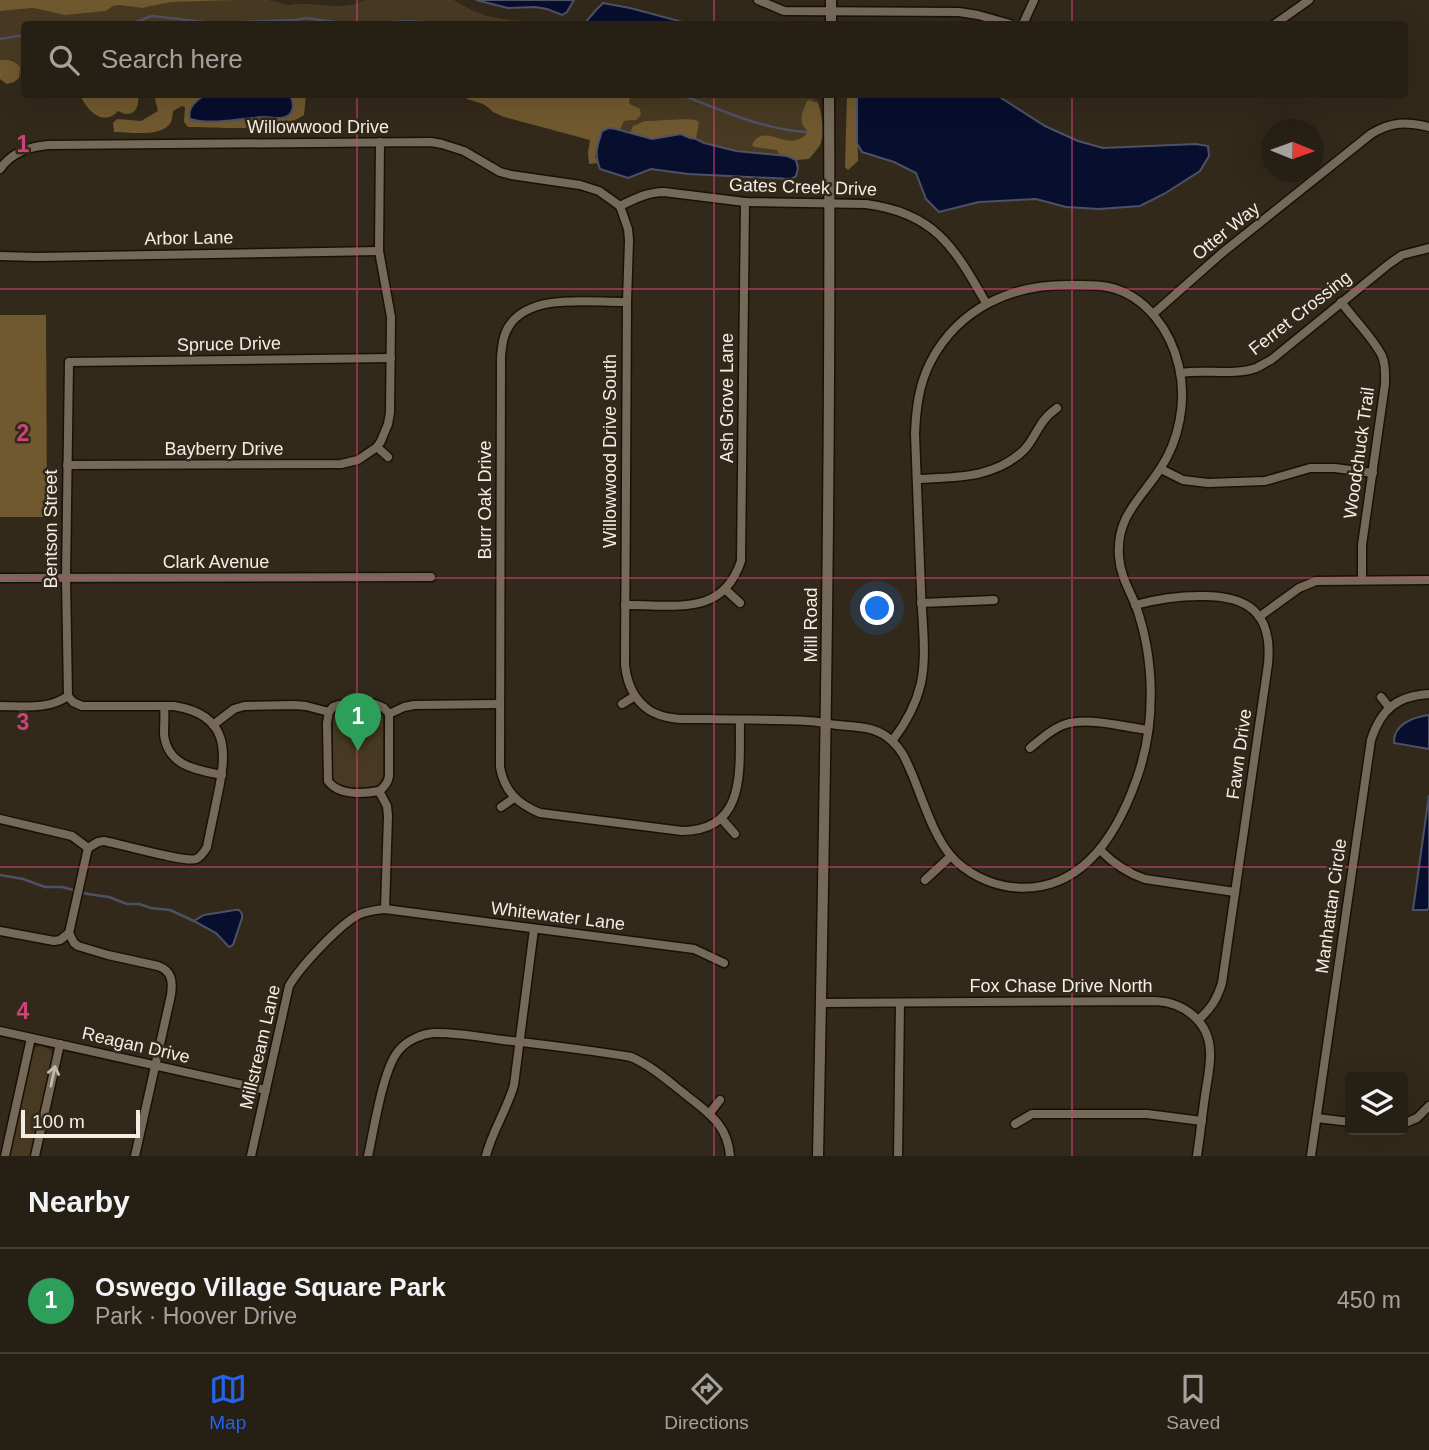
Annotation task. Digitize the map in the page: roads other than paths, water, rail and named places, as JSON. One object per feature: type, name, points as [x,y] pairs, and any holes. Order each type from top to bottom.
[{"type":"street","points":[[1024,21],[1034,0]]},
{"type":"street","points":[[1279,21],[1309,0]]},
{"type":"street","points":[[761,1],[784,10],[831,6],[959,12],[999,21]]},
{"type":"street","name":"Mill Road","points":[[818,1156],[826,723],[830,98]]},
{"type":"street","name":"Otter Way","points":[[1153,314],[1222,253],[1371,134],[1392,124],[1405,122],[1429,127]]},
{"type":"street","points":[[380,142],[379,251],[391,317],[391,358],[390,413],[377,447],[388,457]]},
{"type":"street","name":"Willowwood Drive","points":[[0,169],[3,158],[26,149],[48,145],[431,142],[453,146],[499,172],[580,185],[598,191],[620,206]]},
{"type":"street","name":"Gates Creek Drive","points":[[620,206],[642,195],[656,192],[745,202],[866,204],[899,210],[927,224],[942,237],[955,252],[985,303]]},
{"type":"street","name":"Ash Grove Lane","points":[[726,590],[735,578],[742,553],[745,202]]},
{"type":"street","name":"Willowwood Drive South","points":[[620,206],[629,240],[625,665],[626,677],[635,696]]},
{"type":"street","name":"Ferret Crossing","points":[[1181,373],[1240,371],[1255,368],[1271,360],[1389,264],[1402,255],[1429,248]]},
{"type":"street","name":"Arbor Lane","points":[[0,256],[379,251]]},
{"type":"street","points":[[622,704],[635,696],[648,709],[664,717],[808,721],[874,730],[892,741],[903,754],[935,830],[951,856],[961,866],[999,885],[1030,887],[1048,885],[1083,866],[1100,850],[1127,802],[1138,775],[1148,730],[1150,680],[1146,649],[1135,605],[1123,579],[1119,557],[1120,537],[1128,513],[1161,469],[1174,442],[1182,406],[1181,373],[1172,345],[1153,314],[1126,293],[1110,287],[1056,284],[1016,291],[985,303],[957,326],[932,359],[923,380],[915,419],[922,680],[909,716],[892,741]]},
{"type":"street","name":"Burr Oak Drive","points":[[514,798],[503,782],[500,767],[503,340],[509,325],[522,313],[540,304],[627,302]]},
{"type":"street","name":"Woodchuck Trail","points":[[1341,302],[1382,356],[1385,370],[1362,545],[1362,580]]},
{"type":"street","name":"Spruce Drive","points":[[69,362],[391,358]]},
{"type":"street","name":"Bentson Street","points":[[68,696],[66,578],[69,362]]},
{"type":"street","points":[[917,479],[967,477],[997,469],[1024,450],[1044,419],[1057,408]]},
{"type":"street","name":"Bayberry Drive","points":[[67,465],[341,464],[358,460],[377,447]]},
{"type":"street","points":[[1161,469],[1183,480],[1208,483],[1265,481],[1310,468],[1373,473]]},
{"type":"street","name":"Clark Avenue","points":[[0,578],[431,577]]},
{"type":"street","points":[[1135,605],[1168,597],[1227,597],[1239,601],[1259,617],[1307,584],[1326,580],[1429,580]]},
{"type":"street","points":[[625,604],[699,604],[726,590],[740,603]]},
{"type":"street","points":[[922,603],[995,600]]},
{"type":"street","name":"Fawn Drive","points":[[1198,1020],[1212,1007],[1222,983],[1268,664],[1268,637],[1259,617]]},
{"type":"street","points":[[1381,697],[1389,707],[1413,696],[1429,694]]},
{"type":"street","points":[[0,706],[48,706],[68,696],[82,706],[164,706],[187,709],[199,713],[213,725],[221,740],[224,761],[204,854],[191,860],[104,841],[92,845],[88,848],[69,933],[61,940],[54,941],[0,931]]},
{"type":"street","points":[[375,704],[389,714],[389,776],[384,788],[379,791],[338,791],[332,787],[328,781],[327,723],[332,707],[375,704]]},
{"type":"street","points":[[389,714],[414,705],[500,704]]},
{"type":"street","points":[[213,725],[234,709],[244,706],[295,705],[329,712]]},
{"type":"street","points":[[164,706],[164,734],[173,757],[193,769],[222,775]]},
{"type":"street","name":"Manhattan Circle","points":[[1311,1156],[1371,740],[1381,715],[1389,707]]},
{"type":"street","points":[[501,807],[514,798],[540,813],[682,831],[713,824],[722,818],[732,805],[737,789],[740,720]]},
{"type":"street","points":[[1030,748],[1055,729],[1079,722],[1148,730]]},
{"type":"street","points":[[379,791],[387,806],[388,816],[385,909]]},
{"type":"street","points":[[722,818],[735,834]]},
{"type":"street","points":[[0,819],[61,832],[72,836],[88,848]]},
{"type":"street","points":[[1100,850],[1124,870],[1145,879],[1235,892]]},
{"type":"street","points":[[925,880],[951,856]]},
{"type":"street","name":"Whitewater Lane","points":[[385,909],[694,949],[724,963]]},
{"type":"street","name":"Millstream Lane","points":[[251,1156],[289,986],[296,974],[346,923],[360,914],[385,909]]},
{"type":"street","points":[[486,1156],[514,1084],[534,929]]},
{"type":"street","points":[[69,933],[78,946],[158,966],[171,975],[172,991],[135,1156]]},
{"type":"street","name":"Fox Chase Drive North","points":[[821,1003],[1165,1001],[1180,1006],[1198,1020]]},
{"type":"street","points":[[898,1156],[900,1003]]},
{"type":"street","points":[[1197,1156],[1210,1049],[1208,1037],[1198,1020]]},
{"type":"street","name":"Reagan Drive","points":[[0,1031],[266,1090]]},
{"type":"street","points":[[368,1156],[391,1062],[400,1049],[414,1038],[430,1033],[631,1057],[656,1071],[709,1114],[726,1135],[730,1156]]},
{"type":"street","points":[[5,1156],[31,1038]]},
{"type":"street","points":[[35,1156],[60,1044]]},
{"type":"street","points":[[709,1114],[720,1100]]},
{"type":"street","points":[[1408,1122],[1417,1118],[1429,1106]]},
{"type":"street","points":[[1015,1124],[1032,1114],[1147,1114],[1202,1121]]},
{"type":"street","points":[[1317,1118],[1345,1121]]},
{"type":"water","points":[[476,0],[574,0],[562,15],[547,9],[508,8]]},
{"type":"water","points":[[603,3],[679,21],[587,21]]},
{"type":"water","points":[[201,98],[291,98],[293,108],[289,115],[283,118],[198,121],[190,119],[192,108]]},
{"type":"water","points":[[857,98],[1001,98],[1045,126],[1078,141],[1103,148],[1196,144],[1208,146],[1209,156],[1200,171],[1140,206],[1099,209],[1066,207],[1036,199],[979,202],[939,212],[926,199],[916,173],[894,162],[862,152],[857,143]]},
{"type":"water","points":[[609,128],[652,139],[681,134],[736,151],[787,156],[796,160],[798,168],[796,176],[791,179],[688,174],[651,169],[628,178],[600,169],[597,159],[598,146],[602,131]]},
{"type":"water","points":[[1429,715],[1429,749],[1394,743],[1401,726]]},
{"type":"water","points":[[1429,795],[1429,908],[1413,910]]},
{"type":"water","points":[[239,910],[242,918],[233,945],[229,947],[216,933],[194,921],[204,915]]},
{"type":"waterway","points":[[138,21],[152,16],[196,21]]},
{"type":"waterway","points":[[270,21],[306,18],[328,21]]},
{"type":"waterway","points":[[0,39],[21,36]]},
{"type":"waterway","points":[[689,98],[757,123],[806,132]]},
{"type":"waterway","points":[[0,875],[45,887],[62,887],[109,897],[127,904],[170,910],[194,921]]},
{"type":"place","name":"Oswego Village Square Park","points":[[358,751]]}]
